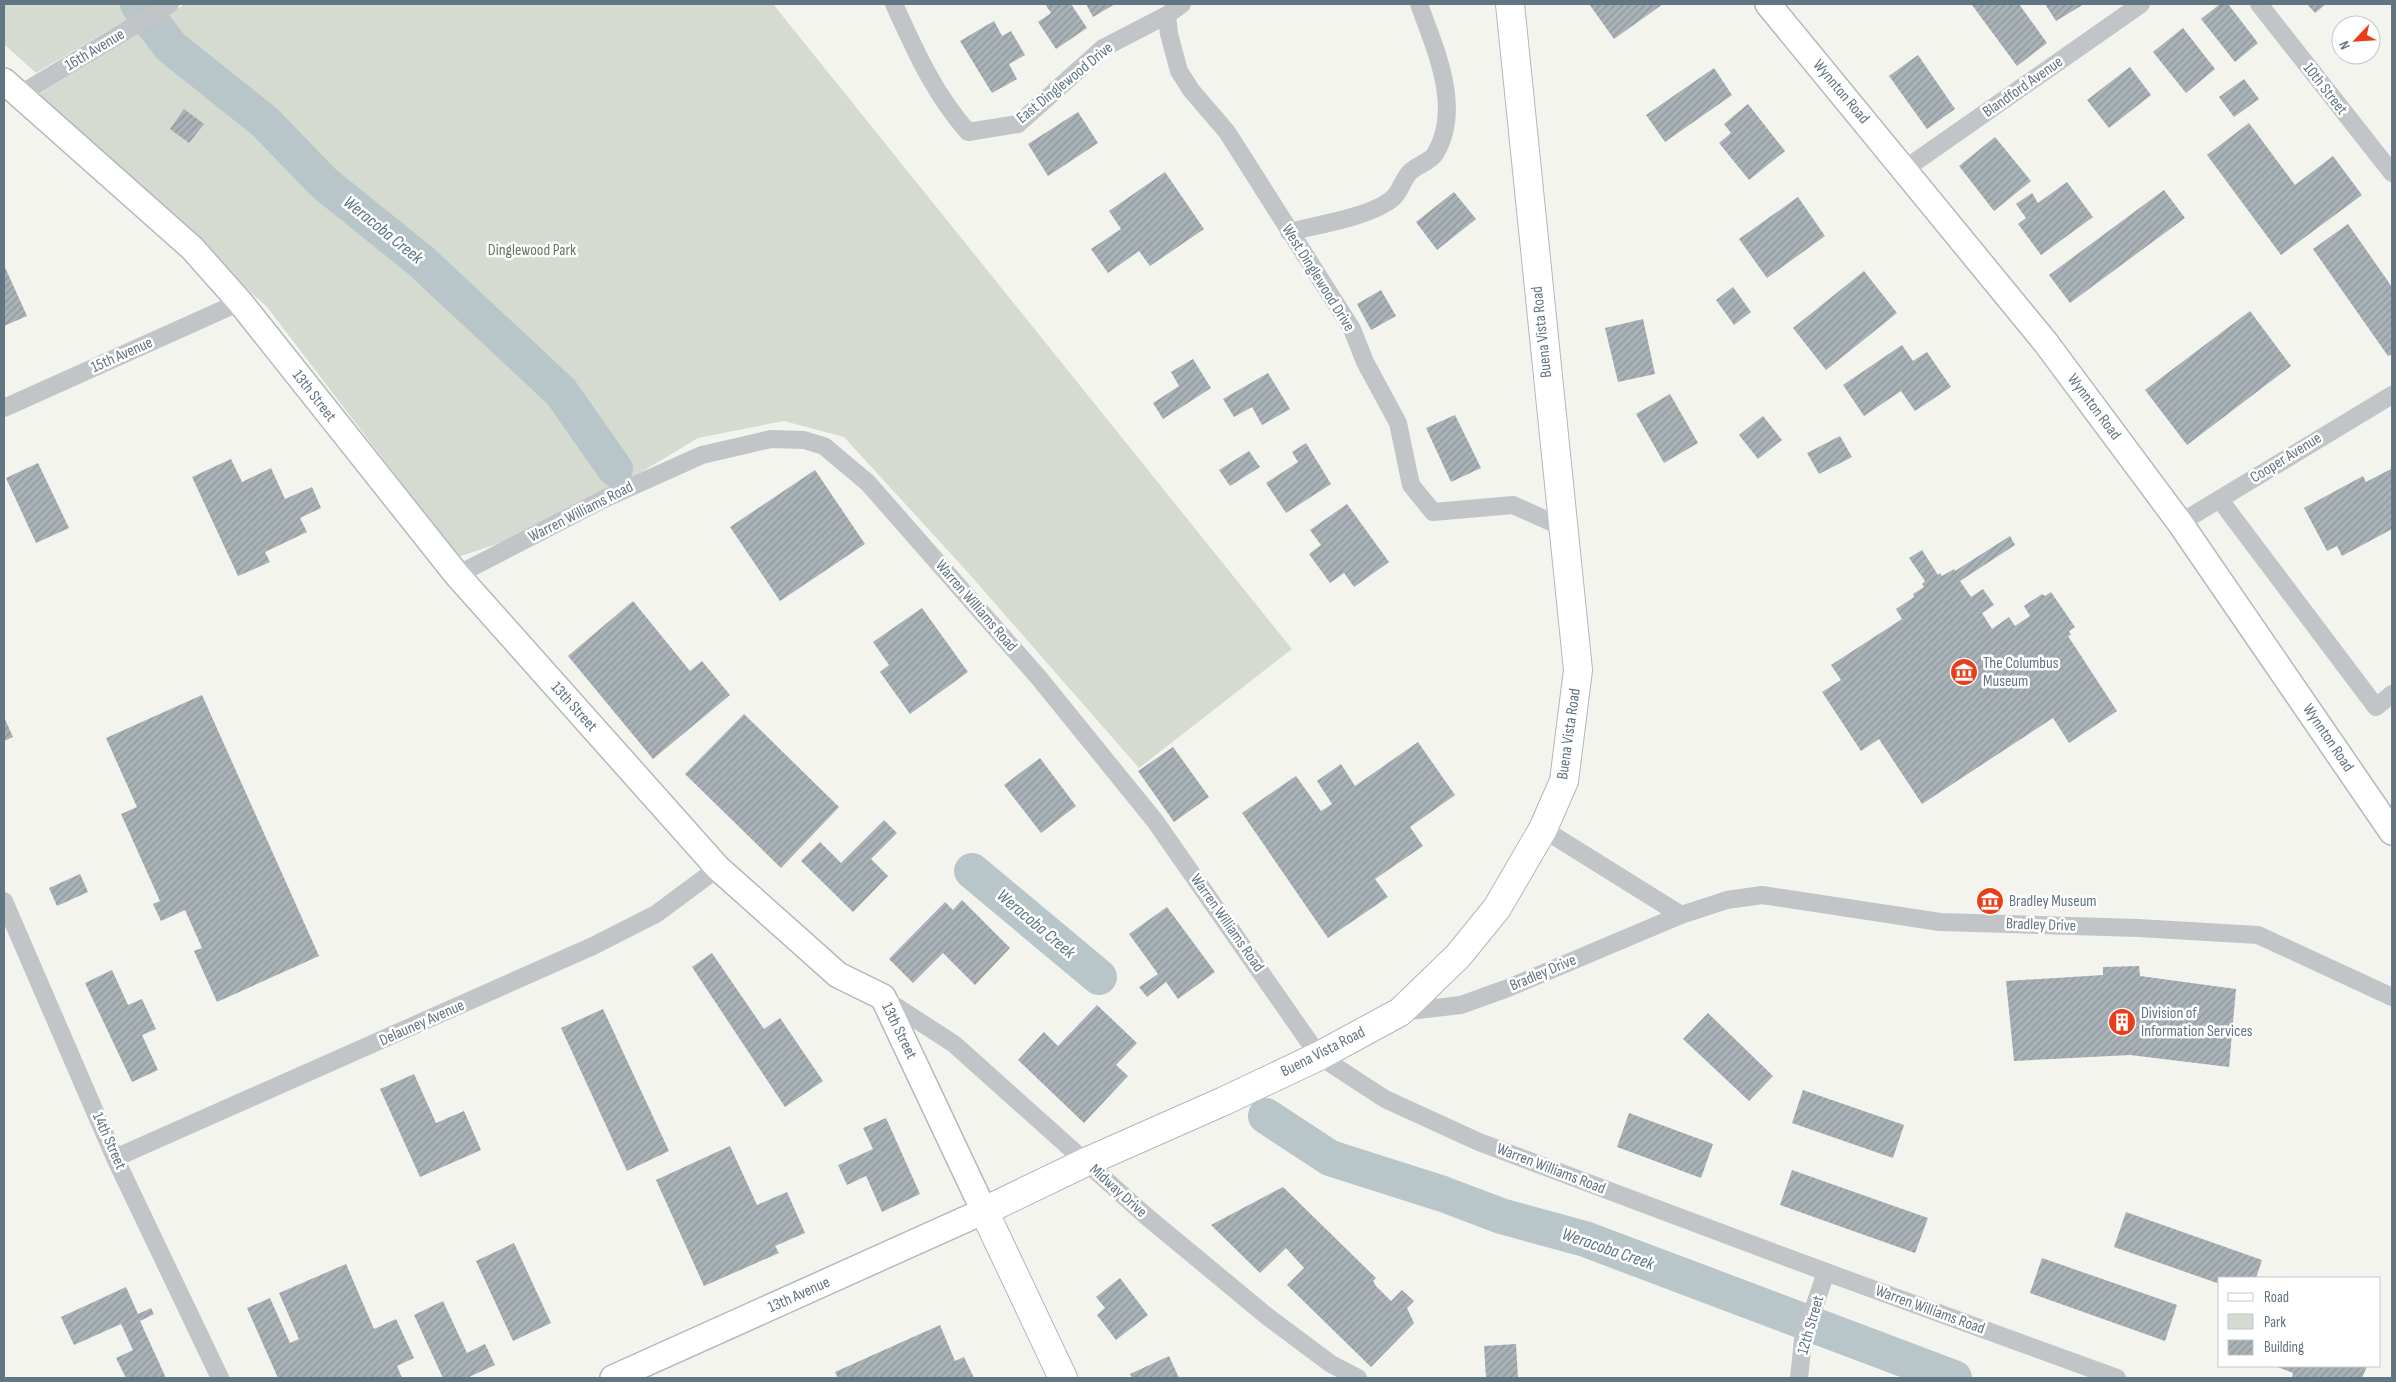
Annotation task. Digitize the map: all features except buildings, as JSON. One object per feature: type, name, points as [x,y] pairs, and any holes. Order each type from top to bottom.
[{"type":"main road","name":"Buena Vista Road","points":[[984,1211],[1086,1162],[1224,1101],[1319,1056],[1400,1012],[1458,956],[1497,908],[1543,829],[1564,781],[1578,670],[1510,4]]},
{"type":"main road","name":"Wynnton Road","points":[[1768,4],[2046,343],[2180,523],[2392,832]]},
{"type":"main road","name":"13th Street","points":[[12,88],[192,248],[240,302],[457,575],[718,868],[838,975],[883,997],[1063,1378]]},
{"type":"main road","name":"13th Avenue","points":[[613,1378],[984,1211]]},
{"type":"street","name":"East Dinglewood Drive","points":[[894,4],[922,65],[948,110],[968,132],[1018,124],[1103,48],[1167,15],[1182,4]]},
{"type":"street","points":[[1289,232],[1367,212],[1393,198],[1410,172],[1434,155],[1445,127],[1447,97],[1432,39],[1418,4]]},
{"type":"street","name":"Blandford Avenue","points":[[1905,169],[2141,4]]},
{"type":"street","name":"10th Street","points":[[2259,4],[2392,174]]},
{"type":"street","name":"16th Avenue","points":[[12,88],[123,32],[168,5]]},
{"type":"street","name":"West Dinglewood Drive","points":[[1167,15],[1169,34],[1179,70],[1191,90],[1227,132],[1352,329],[1365,362],[1398,423],[1411,485],[1433,512],[1513,505],[1562,527]]},
{"type":"street","name":"15th Avenue","points":[[4,408],[240,302]]},
{"type":"street","name":"Cooper Avenue","points":[[2180,523],[2392,395]]},
{"type":"street","name":"Warren Williams Road","points":[[457,575],[604,498],[702,455],[771,439],[804,440],[824,446],[868,483],[1039,678],[1149,813],[1319,1056],[1386,1099],[1479,1142],[1826,1272],[2117,1378]]},
{"type":"street","points":[[2220,500],[2376,707],[2392,694]]},
{"type":"street","points":[[1543,829],[1681,915]]},
{"type":"street","name":"Delauney Avenue","points":[[115,1158],[593,946],[656,914],[718,868]]},
{"type":"street","name":"Bradley Drive","points":[[1400,1012],[1461,1006],[1681,915],[1727,900],[1762,895],[1940,922],[2138,928],[2258,935],[2392,997]]},
{"type":"street","name":"14th Street","points":[[4,901],[115,1158],[220,1378]]},
{"type":"street","name":"Midway Drive","points":[[883,997],[954,1044],[1146,1216],[1268,1317],[1331,1364],[1358,1378]]},
{"type":"street","name":"12th Street","points":[[1799,1378],[1803,1340],[1826,1272]]},
{"type":"green space","points":[[4,4],[153,4],[36,73],[4,44]]},
{"type":"green space","name":"Dinglewood Park","points":[[185,4],[773,4],[1292,649],[1139,768],[963,567],[844,437],[784,421],[698,438],[553,525],[458,557],[267,307],[36,96]]},
{"type":"waterway","name":"Weracoba Creek","points":[[138,4],[171,47],[265,122],[324,183],[422,262],[561,392],[615,469]]},
{"type":"waterway","name":"Weracoba Creek","points":[[972,871],[1099,977]]},
{"type":"waterway","name":"Weracoba Creek","points":[[1266,1116],[1330,1158],[1443,1194],[1501,1216],[1585,1239],[1954,1378]]},
{"type":"place","name":"The Columbus Museum","points":[[1964,672]]},
{"type":"place","name":"Bradley Museum","points":[[1990,901]]},
{"type":"place","name":"Division of Information Services","points":[[2122,1022]]}]
